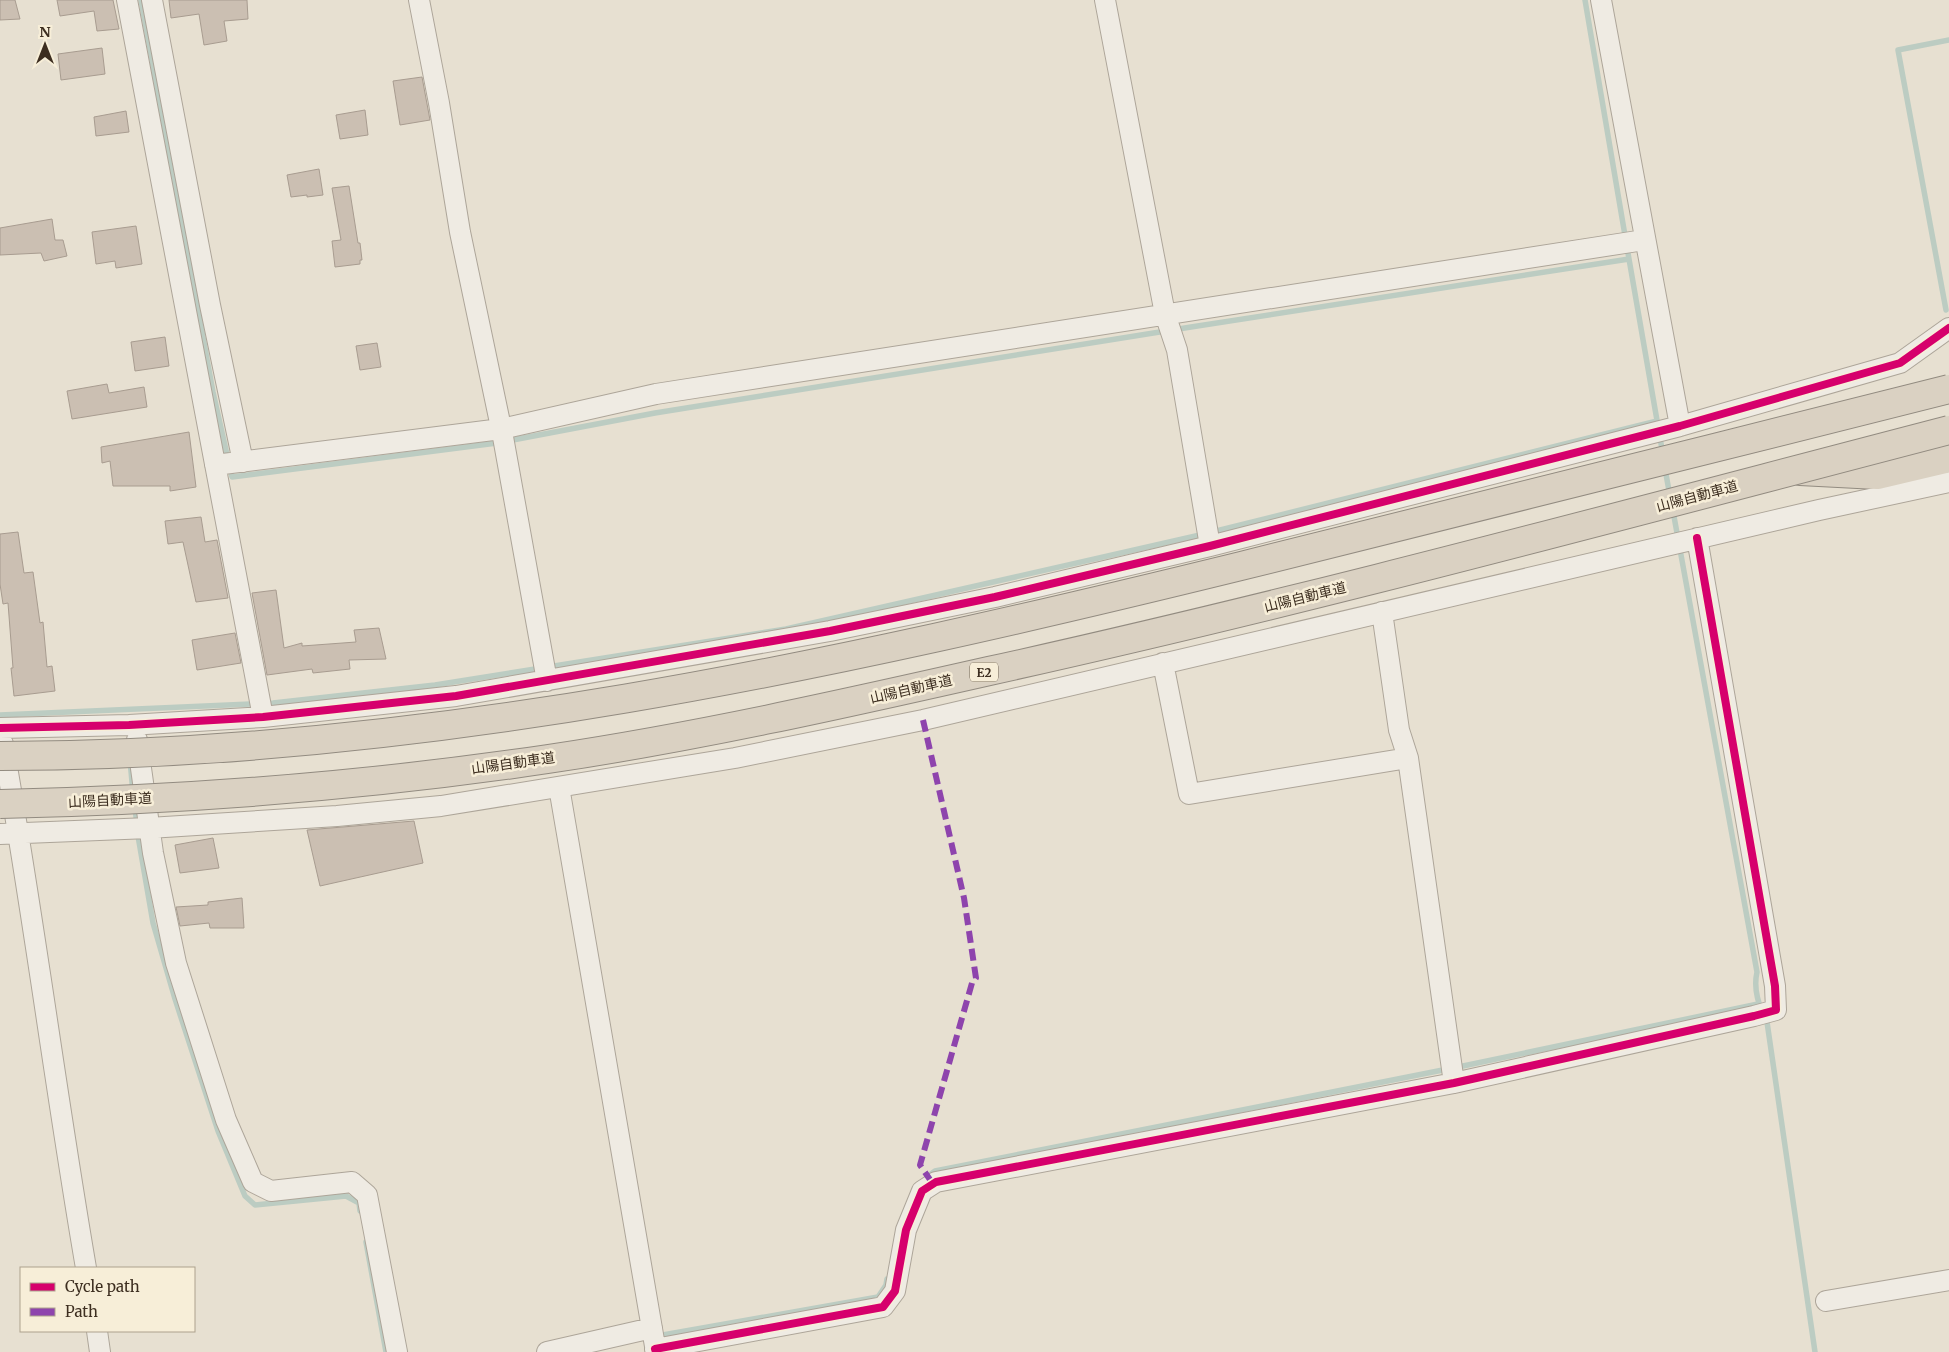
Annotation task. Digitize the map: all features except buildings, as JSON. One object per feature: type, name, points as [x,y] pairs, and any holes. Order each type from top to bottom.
[{"type":"highway","points":[[0,756],[48,756],[225,748],[379,734],[551,712],[797,668],[1071,608],[1949,389]]},
{"type":"highway","name":"山陽自動車道","points":[[0,804],[225,794],[385,780],[550,758],[782,717],[1072,653],[1308,596],[1949,430]]},
{"type":"highway","points":[[1795,470],[1876,475],[1949,458]]},
{"type":"street","points":[[128,0],[229,464]]},
{"type":"street","points":[[152,0],[210,304],[229,464],[262,708]]},
{"type":"street","points":[[419,0],[439,103],[460,232],[503,438],[545,672]]},
{"type":"street","points":[[1105,0],[1168,324],[1176,350],[1208,537]]},
{"type":"street","points":[[1601,0],[1632,242],[1674,428]]},
{"type":"street","points":[[229,464],[503,438],[656,394],[1168,324],[1632,242]]},
{"type":"street","points":[[86,1267],[9,834],[0,727],[128,725],[262,708],[456,696],[545,672],[830,631],[995,596],[1208,537],[1674,428],[1900,363],[1949,328]]},
{"type":"street","points":[[9,834],[337,816],[431,807],[763,752],[923,720],[1684,541],[1949,482]]},
{"type":"street","points":[[547,1352],[654,1340],[883,1307],[895,1291],[906,1230],[922,1192],[936,1182],[1452,1072],[1776,1010],[1775,986],[1684,541]]},
{"type":"street","points":[[1382,612],[1399,730],[1408,758],[1452,1072]]},
{"type":"street","points":[[1163,663],[1189,794],[1408,758]]},
{"type":"street","points":[[128,725],[140,828],[176,963],[226,1120],[252,1182],[270,1192],[352,1182],[367,1195],[397,1352]]},
{"type":"street","points":[[559,787],[654,1340]]},
{"type":"street","points":[[1826,1301],[1949,1280]]},
{"type":"street","points":[[96,1332],[100,1352]]},
{"type":"waterway","points":[[141,0],[213,392],[232,477],[497,443],[655,413],[1629,259],[1663,455]]},
{"type":"waterway","points":[[1585,0],[1629,259]]},
{"type":"waterway","points":[[1946,310],[1898,50],[1949,40]]},
{"type":"waterway","points":[[0,715],[273,703],[435,685],[786,629],[1200,535],[1657,421]]},
{"type":"waterway","points":[[1665,469],[1670,496]]},
{"type":"waterway","points":[[1673,511],[1757,972],[1756,992],[1767,1022],[1815,1352]]},
{"type":"waterway","points":[[130,760],[133,793]]},
{"type":"waterway","points":[[135,807],[153,923],[175,999],[218,1131],[245,1196],[255,1205],[346,1196],[359,1203],[360,1211]]},
{"type":"waterway","points":[[927,1177],[935,1171],[1463,1066],[1758,1004]]},
{"type":"waterway","points":[[366,1242],[386,1352]]},
{"type":"waterway","points":[[657,1336],[878,1297],[886,1285],[887,1279]]},
{"type":"marked path","points":[[923,720],[964,898],[976,978],[972,983],[920,1165],[933,1184]]},
{"type":"cycle path","points":[[0,728],[129,725],[263,717],[456,696],[830,631],[995,597],[1210,546],[1680,426],[1900,363],[1949,328]]},
{"type":"cycle path","points":[[656,1352],[655,1349],[883,1307],[895,1291],[906,1230],[922,1191],[936,1182],[1454,1083],[1776,1010],[1775,986],[1697,538]]}]
